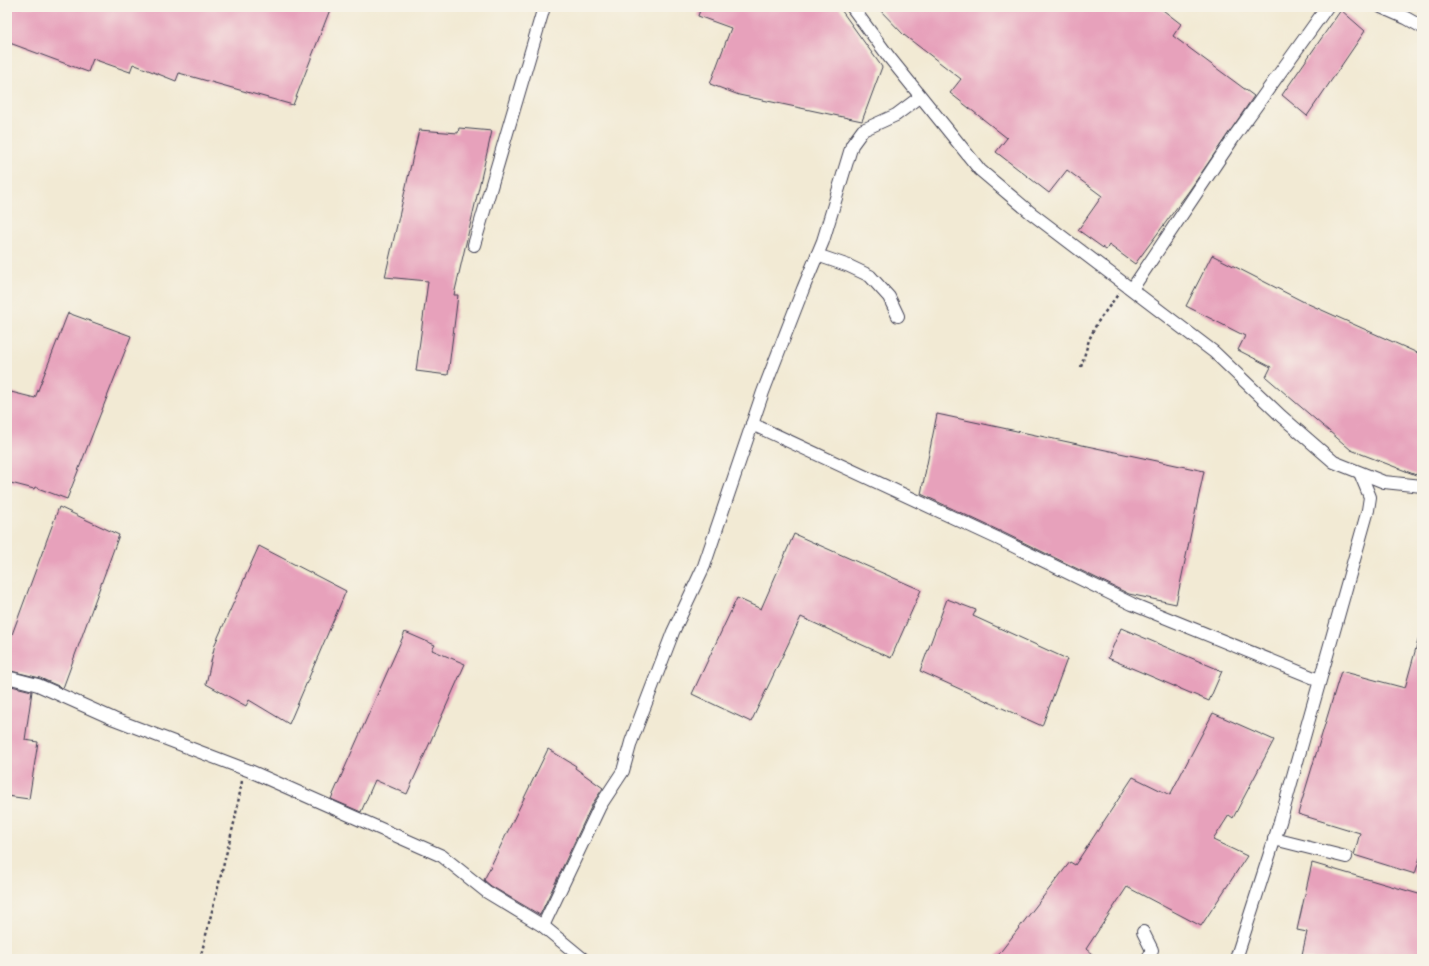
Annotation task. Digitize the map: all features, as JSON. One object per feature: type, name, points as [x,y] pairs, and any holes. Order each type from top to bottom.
[{"type":"street","points":[[474,245],[544,7]]},
{"type":"street","points":[[852,7],[920,97],[980,170],[1031,213],[1214,352],[1281,416],[1334,462],[1384,482],[1422,486]]},
{"type":"street","points":[[1128,287],[1327,7]]},
{"type":"street","points":[[1381,7],[1422,27]]},
{"type":"street","points":[[543,926],[600,806],[623,771],[631,742],[673,632],[704,566],[763,392],[817,255],[824,242],[852,145],[863,130],[896,115],[920,97]]},
{"type":"street","points":[[817,255],[849,266],[870,276],[889,297],[898,316]]},
{"type":"street","points":[[752,424],[999,539],[1132,604],[1319,680]]},
{"type":"street","points":[[1236,959],[1274,839],[1368,510],[1370,497],[1360,472]]},
{"type":"street","points":[[7,677],[38,685],[114,719],[245,769],[442,856],[487,892],[543,926],[583,959]]},
{"type":"street","points":[[1274,839],[1346,856]]},
{"type":"street","points":[[1143,932],[1152,950],[1148,959]]},
{"type":"path","points":[[1081,367],[1089,340],[1097,322],[1128,287]]},
{"type":"path","points":[[200,959],[235,819],[245,769]]},
{"type":"building","points":[[9,7],[331,7],[293,105],[179,73],[176,81],[133,64],[130,72],[93,59],[88,72],[7,42],[7,13]]},
{"type":"building","points":[[701,7],[839,7],[882,67],[862,121],[739,95],[710,84],[731,28],[698,16]]},
{"type":"building","points":[[877,7],[1159,7],[1181,24],[1173,36],[1254,96],[1189,191],[1135,264],[1109,245],[1106,250],[1078,230],[1102,196],[1067,170],[1049,193],[996,152],[1007,138],[950,93],[961,79],[904,35]]},
{"type":"building","points":[[1341,10],[1365,31],[1307,116],[1282,95]]},
{"type":"building","points":[[459,128],[492,131],[454,295],[458,295],[448,375],[416,371],[428,281],[385,277],[419,130],[458,133]]},
{"type":"building","points":[[1212,255],[1304,302],[1422,355],[1422,463],[1416,475],[1351,450],[1266,377],[1271,367],[1238,350],[1245,336],[1186,306]]},
{"type":"building","points":[[68,313],[131,336],[67,499],[35,487],[34,489],[7,482],[7,391],[35,398]]},
{"type":"building","points":[[937,414],[1204,471],[1176,604],[1129,594],[921,494]]},
{"type":"building","points":[[59,507],[119,535],[63,688],[40,678],[7,670],[7,648]]},
{"type":"building","points":[[794,534],[921,590],[891,658],[801,617],[751,722],[692,694],[737,598],[761,609]]},
{"type":"building","points":[[259,546],[346,591],[289,724],[249,700],[246,706],[206,684],[215,644]]},
{"type":"building","points":[[947,599],[976,610],[973,616],[1067,659],[1042,726],[920,671]]},
{"type":"building","points":[[1121,628],[1222,671],[1209,701],[1108,658]]},
{"type":"building","points":[[405,632],[435,645],[432,650],[465,664],[407,794],[375,780],[361,812],[331,799]]},
{"type":"building","points":[[1419,637],[1422,637],[1422,851],[1415,874],[1354,855],[1360,833],[1298,814],[1341,671],[1405,688]]},
{"type":"building","points":[[7,685],[32,691],[25,740],[38,742],[29,799],[7,796]]},
{"type":"building","points":[[1213,713],[1274,740],[1233,818],[1229,815],[1213,840],[1247,856],[1201,926],[1127,887],[1086,949],[1098,959],[995,959],[1070,862],[1075,865],[1133,777],[1170,795]]},
{"type":"building","points":[[548,749],[576,766],[575,768],[603,788],[593,803],[540,915],[491,886],[484,880]]},
{"type":"building","points":[[1312,863],[1422,895],[1422,959],[1301,959],[1307,932],[1297,930]]}]
